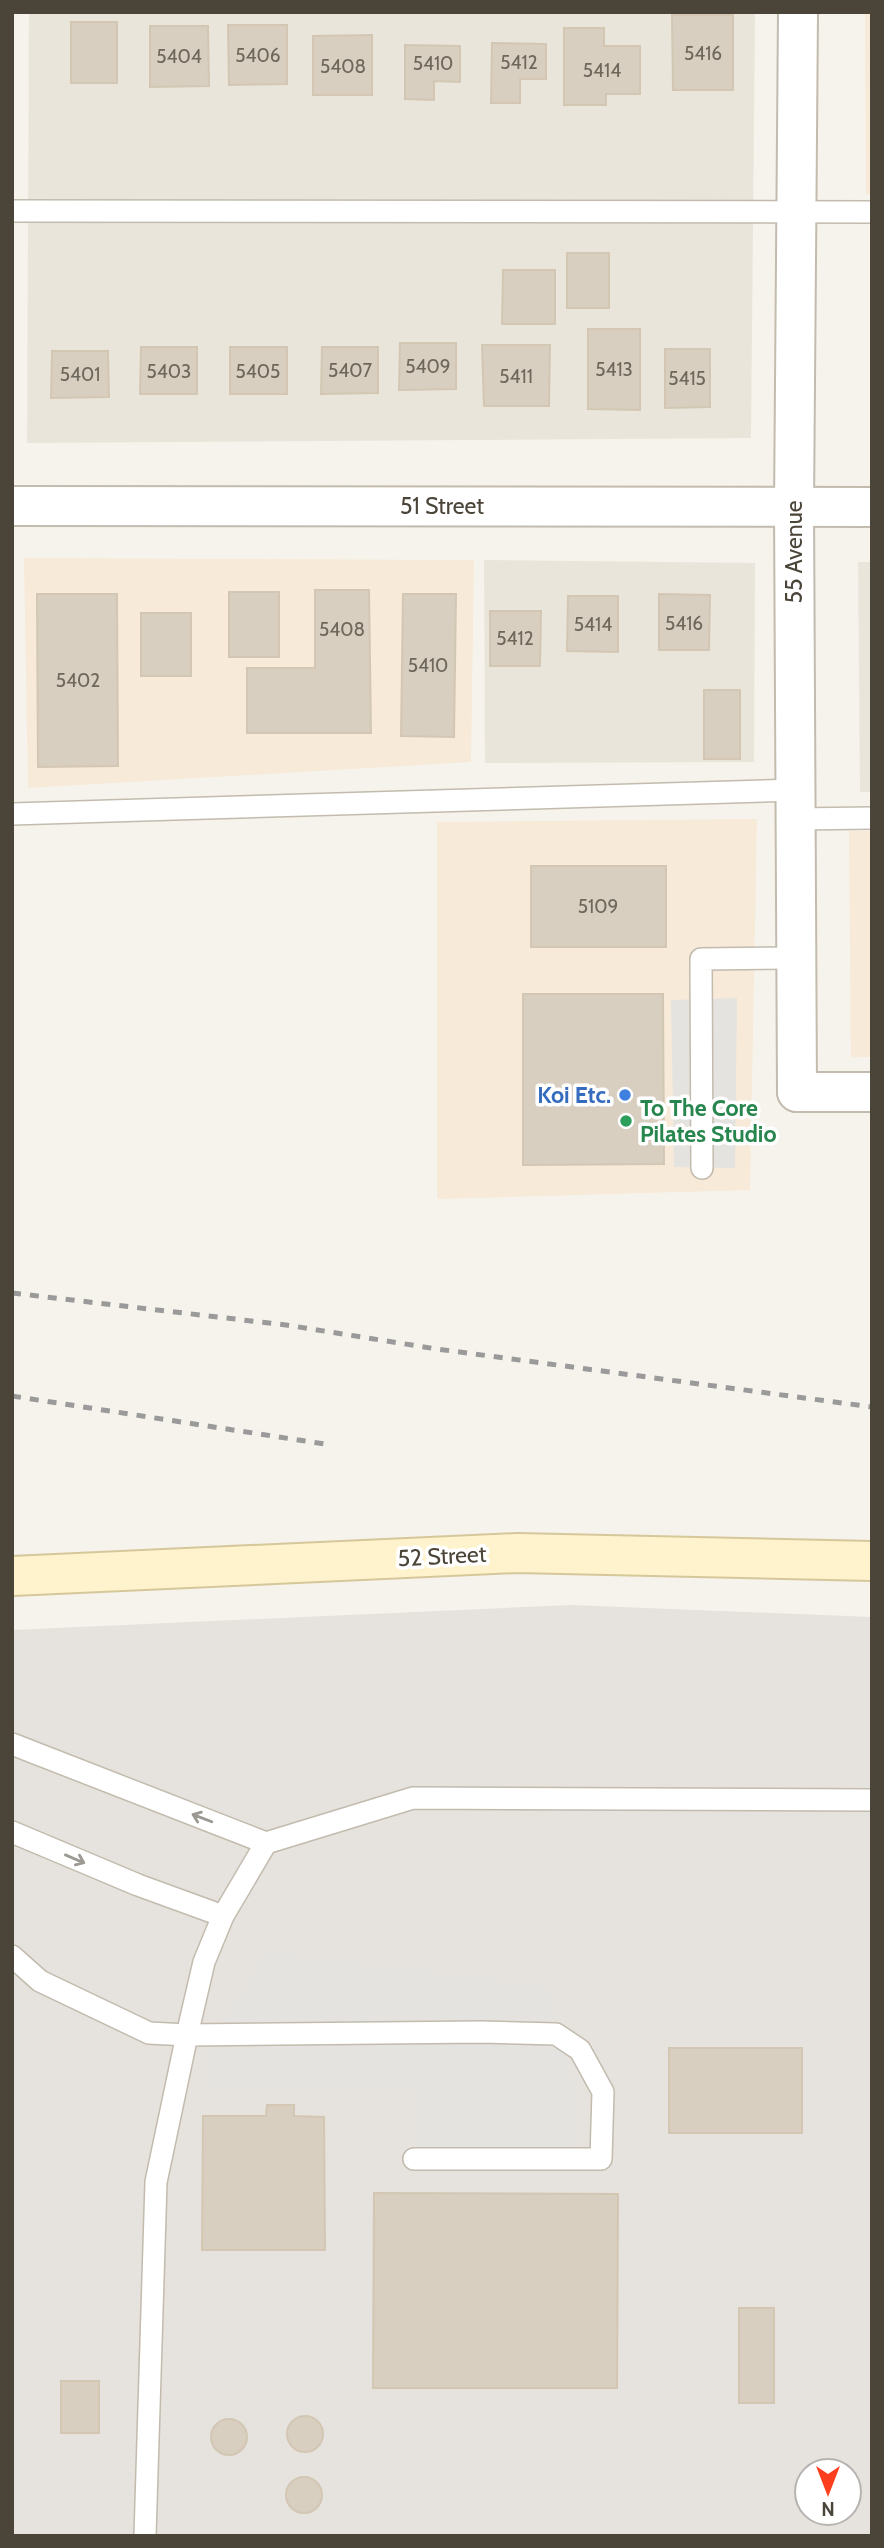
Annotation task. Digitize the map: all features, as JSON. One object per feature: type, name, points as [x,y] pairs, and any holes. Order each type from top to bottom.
[{"type":"main road","name":"52 Street","points":[[12,1576],[517,1553],[872,1561]]},
{"type":"street","name":"55 Avenue","points":[[798,12],[794,507],[797,1092],[872,1092]]},
{"type":"street","name":"51 Street","points":[[12,506],[872,507]]},
{"type":"lane","points":[[12,211],[872,212]]},
{"type":"lane","points":[[12,814],[795,804],[872,818]]},
{"type":"lane","points":[[702,1168],[701,959],[796,958]]},
{"type":"lane","points":[[12,1744],[266,1843],[413,1798],[872,1800]]},
{"type":"lane","points":[[12,1832],[138,1885],[223,1916]]},
{"type":"lane","points":[[145,2536],[156,2182],[204,1962],[223,1916],[266,1843]]},
{"type":"lane","points":[[12,1956],[40,1981],[149,2034],[556,2034],[580,2050],[603,2092],[601,2159],[414,2159]]},
{"type":"shaded area","points":[[29,12],[755,12],[751,438],[27,443]]},
{"type":"shaded area","points":[[865,12],[872,12],[872,194],[866,194]]},
{"type":"shaded area","points":[[24,558],[474,560],[471,762],[28,788]]},
{"type":"shaded area","points":[[484,560],[755,563],[754,762],[485,763]]},
{"type":"shaded area","points":[[858,562],[872,562],[872,792],[860,792]]},
{"type":"shaded area","points":[[757,819],[750,1190],[437,1199],[437,822]]},
{"type":"shaded area","points":[[849,831],[872,831],[872,1057],[851,1057]]},
{"type":"shaded area","points":[[737,998],[735,1168],[674,1167],[671,1000]]},
{"type":"shaded area","points":[[572,1605],[872,1617],[872,2536],[12,2536],[12,1630]]},
{"type":"shaded area","points":[[265,1952],[549,1986],[556,2034],[574,2089],[572,2159],[414,2159],[414,2087],[204,2087],[204,2058]]},
{"type":"building","points":[[672,15],[733,15],[733,90],[673,90]]},
{"type":"building","points":[[71,22],[117,22],[117,83],[71,83]]},
{"type":"building","points":[[228,25],[287,25],[287,84],[229,85]]},
{"type":"building","points":[[150,26],[208,26],[209,86],[150,87]]},
{"type":"building","points":[[564,28],[604,28],[604,46],[640,46],[640,94],[606,94],[606,105],[564,105]]},
{"type":"building","points":[[372,35],[372,95],[313,95],[313,36]]},
{"type":"building","points":[[492,43],[546,44],[546,79],[520,79],[520,103],[491,103]]},
{"type":"building","points":[[405,45],[460,46],[460,82],[434,81],[434,100],[405,99]]},
{"type":"building","points":[[567,253],[609,253],[609,308],[567,308]]},
{"type":"building","points":[[503,270],[555,270],[555,324],[502,324]]},
{"type":"building","points":[[588,329],[640,329],[640,410],[588,409]]},
{"type":"building","points":[[400,343],[456,343],[456,389],[399,390]]},
{"type":"building","points":[[482,345],[550,345],[549,406],[484,406]]},
{"type":"building","points":[[141,347],[197,347],[197,394],[140,394]]},
{"type":"building","points":[[230,347],[287,347],[287,394],[230,394]]},
{"type":"building","points":[[322,347],[378,347],[378,393],[321,394]]},
{"type":"building","points":[[665,349],[710,349],[710,407],[665,408]]},
{"type":"building","points":[[52,351],[108,351],[109,397],[51,398]]},
{"type":"building","points":[[315,590],[369,590],[371,733],[247,733],[247,668],[315,668]]},
{"type":"building","points":[[229,592],[279,592],[279,657],[229,657]]},
{"type":"building","points":[[37,594],[117,594],[118,766],[38,767]]},
{"type":"building","points":[[403,594],[456,594],[454,737],[401,736]]},
{"type":"building","points":[[659,594],[710,595],[709,650],[659,650]]},
{"type":"building","points":[[568,596],[618,596],[618,652],[567,651]]},
{"type":"building","points":[[490,611],[541,611],[540,666],[490,666]]},
{"type":"building","points":[[141,613],[191,613],[191,676],[141,676]]},
{"type":"building","points":[[704,690],[740,690],[740,759],[704,759]]},
{"type":"building","points":[[531,866],[666,866],[666,947],[531,947]]},
{"type":"building","points":[[523,994],[663,994],[664,1164],[523,1165]]},
{"type":"building","points":[[669,2048],[802,2048],[802,2133],[669,2133]]},
{"type":"building","points":[[267,2105],[294,2105],[294,2116],[324,2117],[325,2250],[202,2250],[203,2116],[266,2116]]},
{"type":"building","points":[[374,2193],[618,2194],[617,2388],[373,2388]]},
{"type":"building","points":[[739,2308],[774,2308],[774,2403],[739,2403]]},
{"type":"building","points":[[61,2381],[99,2381],[99,2433],[61,2433]]},
{"type":"building","points":[[305,2416],[318,2421],[323,2434],[318,2447],[305,2452],[292,2447],[287,2434],[292,2421]]},
{"type":"building","points":[[229,2419],[242,2424],[247,2437],[242,2450],[229,2455],[216,2450],[211,2437],[216,2424]]},
{"type":"building","points":[[304,2477],[317,2482],[322,2495],[317,2508],[304,2513],[291,2508],[286,2495],[291,2482]]},
{"type":"railway","points":[[12,1293],[286,1325],[437,1349],[872,1407]]},
{"type":"railway","points":[[12,1396],[331,1445]]},
{"type":"place","name":"Koi Etc.","points":[[625,1095]]},
{"type":"place","name":"To The Core Pilates Studio","points":[[626,1121]]}]
